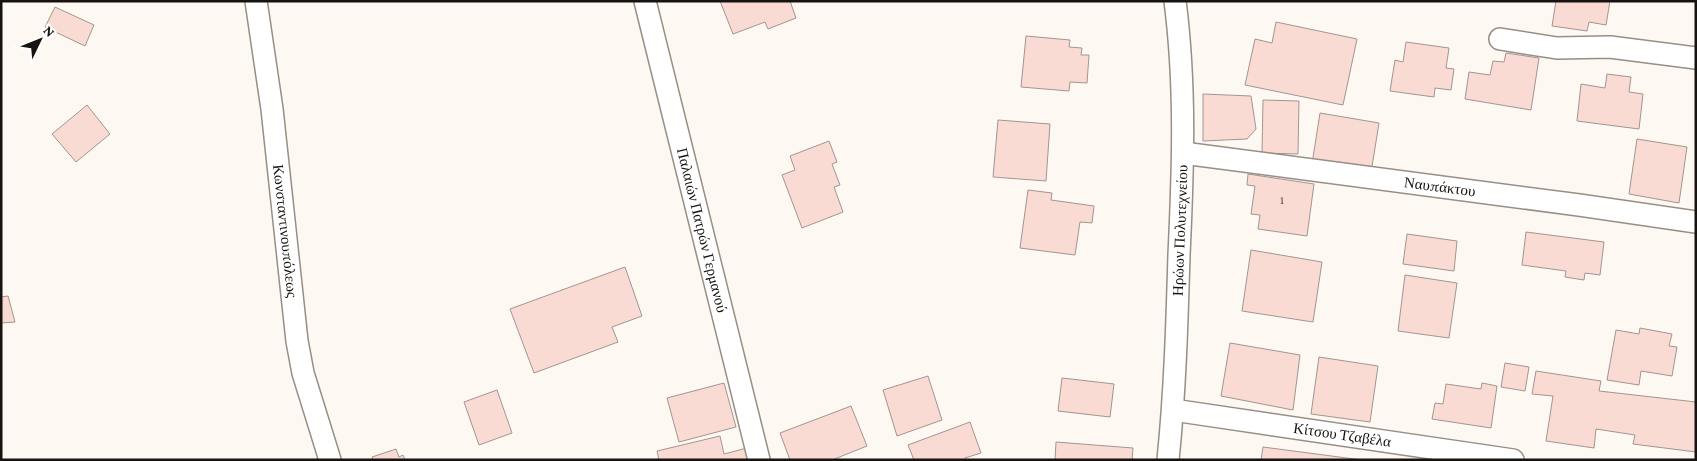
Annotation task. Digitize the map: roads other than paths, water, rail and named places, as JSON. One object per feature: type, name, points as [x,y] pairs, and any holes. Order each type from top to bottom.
[{"type":"street","name":"Κωνσταντινουπόλεως","points":[[256,1],[272,109],[297,341],[303,373],[330,460]]},
{"type":"street","name":"Παλαιών Πατρών Γερμανού","points":[[645,1],[759,460]]},
{"type":"street","name":"Ηρώων Πολυτεχνείου","points":[[1168,460],[1173,410],[1183,154],[1182,96],[1175,1]]},
{"type":"street","points":[[1500,39],[1557,48],[1610,47],[1696,58]]},
{"type":"street","name":"Ναυπάκτου","points":[[1183,154],[1696,222]]},
{"type":"street","name":"Κίτσου Τζαβέλα","points":[[1173,410],[1512,460]]}]
